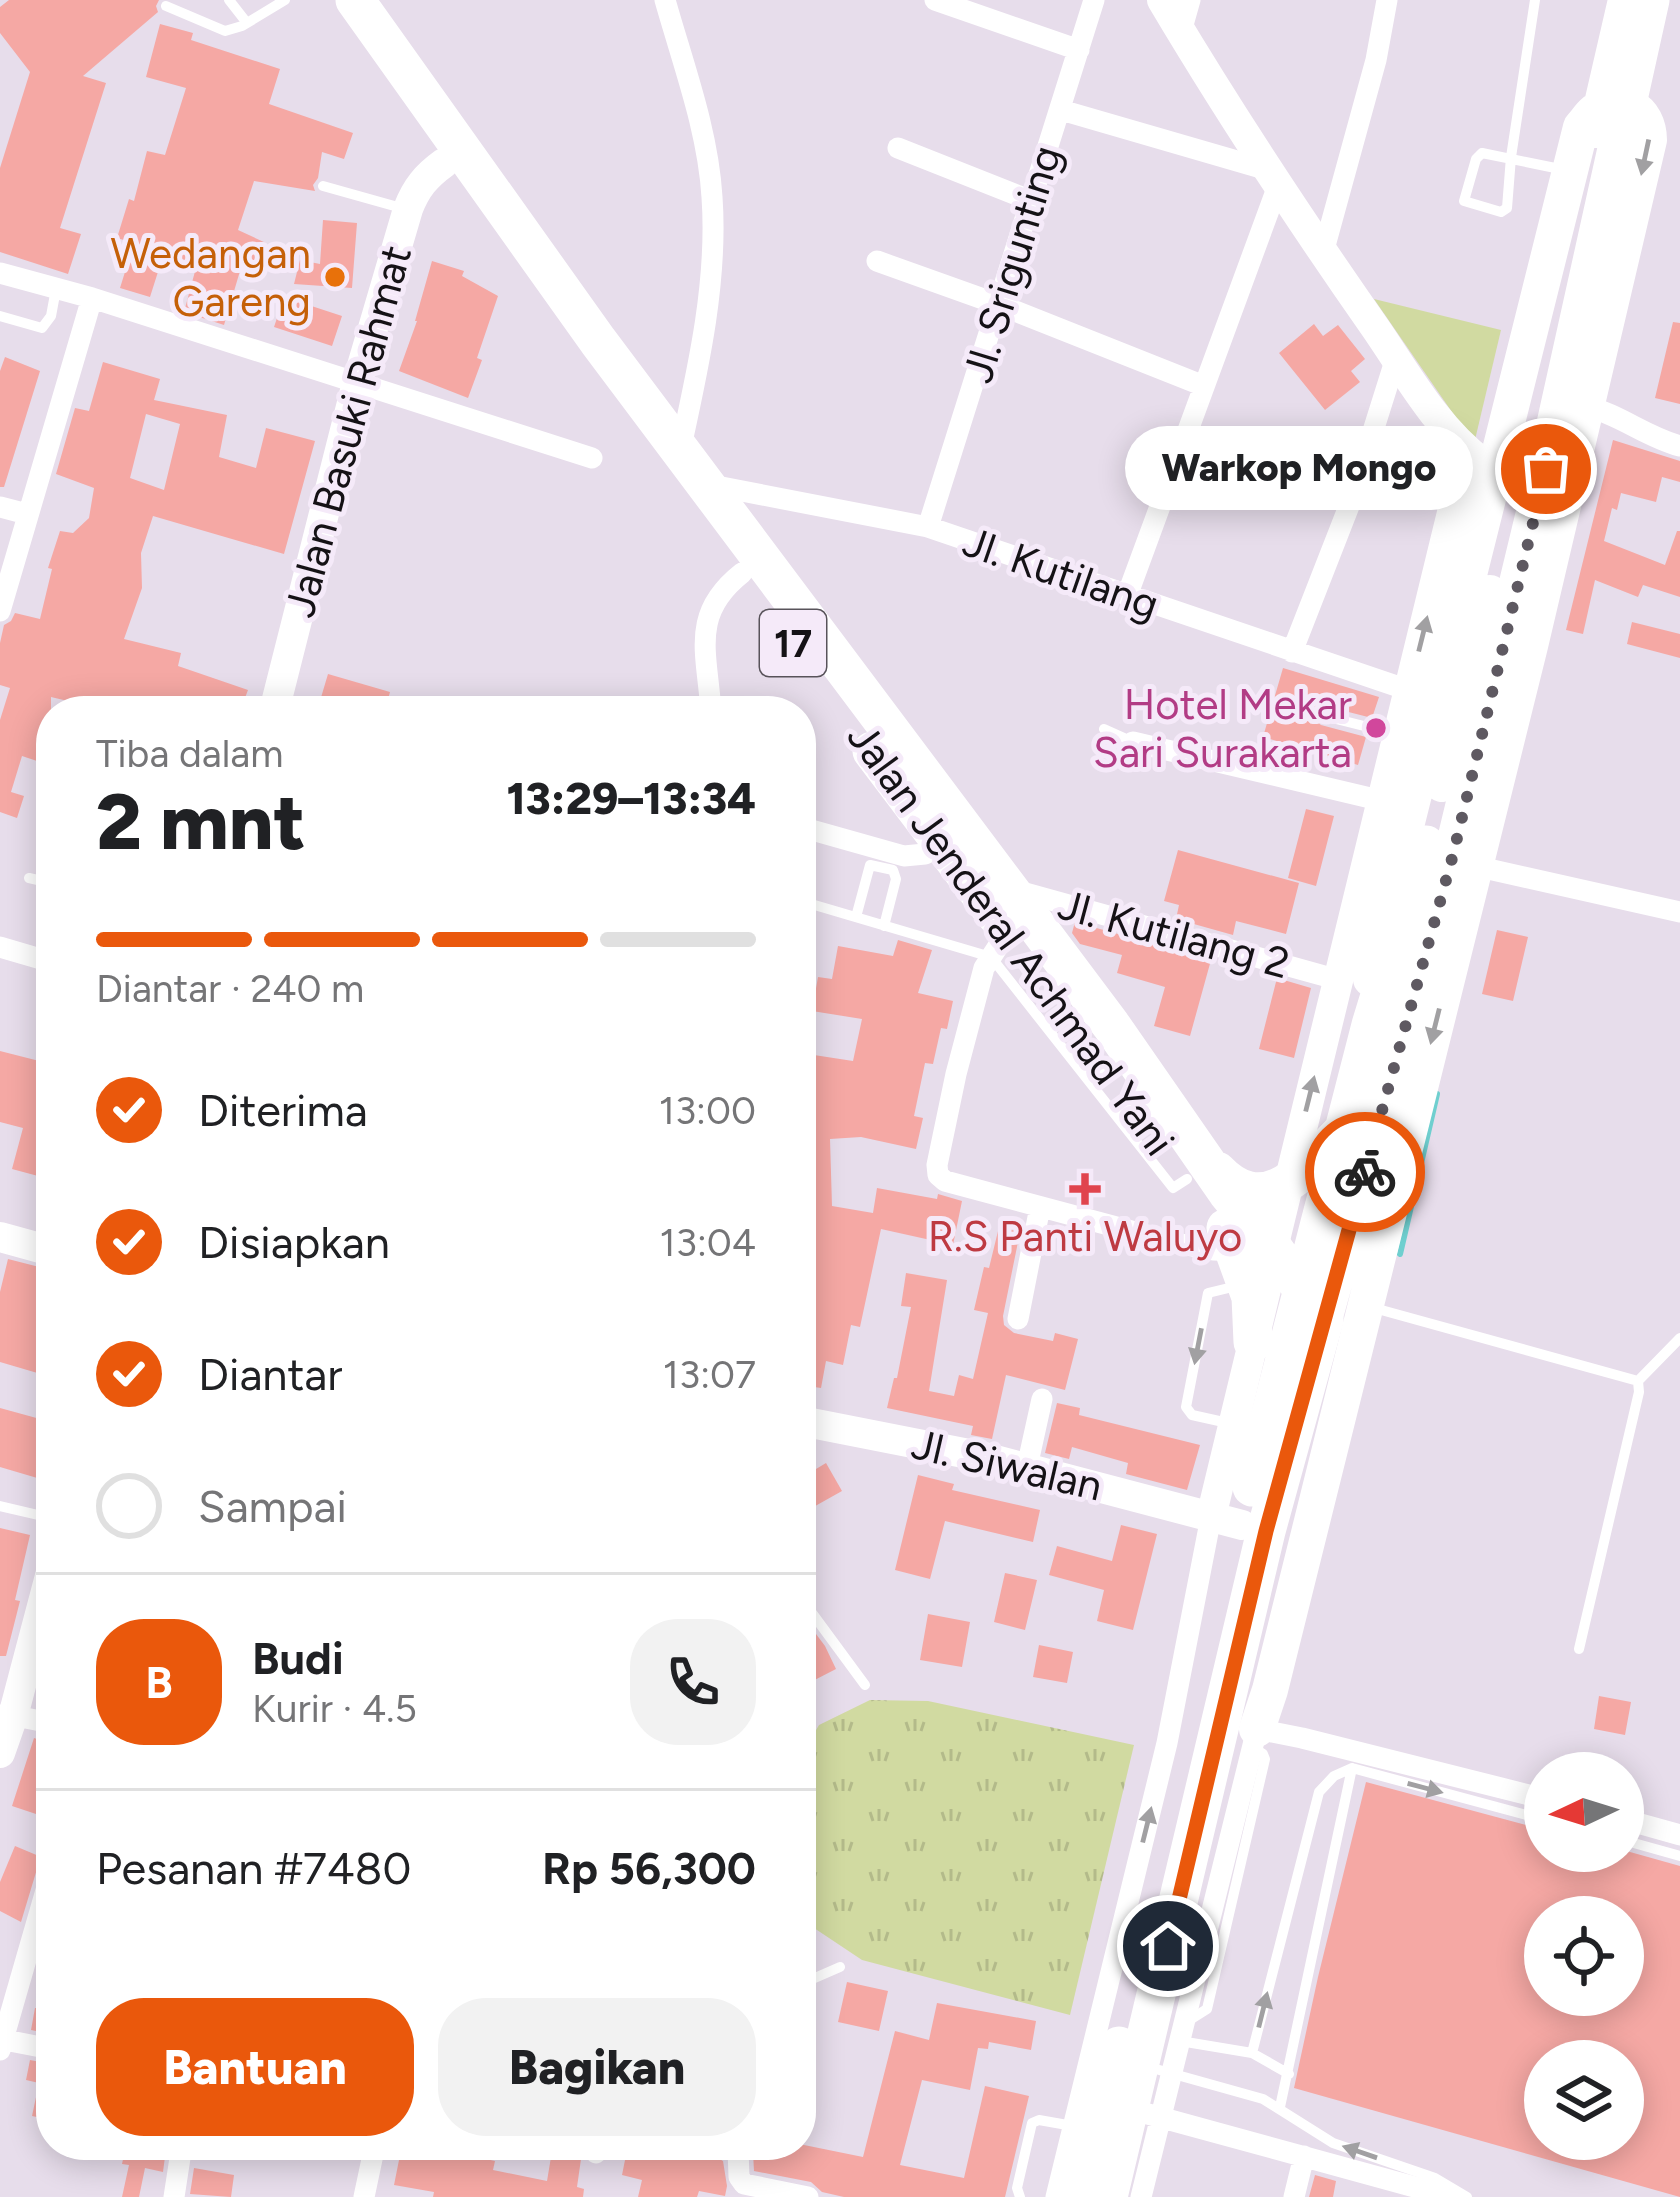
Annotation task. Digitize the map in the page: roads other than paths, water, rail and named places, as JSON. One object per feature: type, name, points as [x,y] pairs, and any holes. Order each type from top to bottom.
[{"type":"highway","name":"Jalan Jenderal Achmad Yani","points":[[325,0],[376,49]]},
{"type":"highway","name":"Jalan Jenderal Achmad Yani","points":[[355,0],[429,182],[730,583],[941,845],[999,944],[1194,1167],[1282,1297]]},
{"type":"highway","points":[[1108,2197],[1156,2116],[1154,2046],[1227,1521],[1282,1297],[1344,1130],[1371,1025],[1451,855],[1546,469],[1650,0]]},
{"type":"highway","name":"Jalan Jenderal Achmad Yani","points":[[429,182],[705,484],[1009,889],[1085,1043],[1125,1109],[1194,1167]]},
{"type":"highway","points":[[1194,1167],[1239,1188],[1270,1190],[1289,1182],[1344,1130]]},
{"type":"highway","points":[[1253,1342],[1253,1312],[1282,1297]]},
{"type":"highway","points":[[1078,2197],[1154,2046],[1183,1875],[1245,1723],[1266,1531],[1282,1297]]},
{"type":"main road","points":[[1162,0],[1323,253],[1396,358],[1474,455]]},
{"type":"main road","points":[[1245,1723],[1270,1690],[1365,1304],[1451,855],[1472,670],[1626,0]]},
{"type":"main road","points":[[1282,1297],[1451,855],[1598,409],[1649,140],[1649,127],[1634,107],[1610,106],[1594,112],[1581,127],[1474,455],[1376,942],[1371,1025]]},
{"type":"main road","name":"Jalan Basuki Rahmat","points":[[278,696],[357,383],[429,182]]},
{"type":"main road","points":[[1282,1297],[1289,1182],[1399,735],[1424,695]]},
{"type":"main road","points":[[0,1239],[36,1247]]},
{"type":"main road","points":[[1227,1521],[1233,1424],[1253,1342]]},
{"type":"main road","name":"Jl. Siwalan","points":[[816,1424],[1027,1467],[1227,1521]]},
{"type":"main road","points":[[0,1753],[6,1714],[36,1619]]},
{"type":"street","points":[[665,0],[709,164],[713,199],[705,320],[680,452]]},
{"type":"street","points":[[935,0],[1079,50]]},
{"type":"street","name":"Jl. Srigunting","points":[[928,527],[1094,0]]},
{"type":"street","points":[[1181,32],[1190,0]]},
{"type":"street","points":[[1323,253],[1376,60],[1387,0]]},
{"type":"street","points":[[1581,127],[1608,0]]},
{"type":"street","points":[[1061,110],[1275,177],[1127,596]]},
{"type":"street","points":[[898,148],[1032,201]]},
{"type":"street","points":[[877,261],[1204,386]]},
{"type":"street","points":[[0,273],[592,458]]},
{"type":"street","points":[[0,611],[92,298]]},
{"type":"street","points":[[1292,652],[1351,501],[1396,358]]},
{"type":"street","points":[[1598,409],[1650,437],[1680,446]]},
{"type":"street","points":[[1187,433],[1351,501]]},
{"type":"street","name":"Jl. Kutilang","points":[[705,484],[928,527],[1424,695]]},
{"type":"street","points":[[0,507],[27,514]]},
{"type":"street","points":[[710,696],[705,626],[730,583]]},
{"type":"street","points":[[1132,742],[1383,801]]},
{"type":"street","points":[[816,830],[904,856],[925,854],[941,845]]},
{"type":"street","points":[[1451,855],[1680,912]]},
{"type":"street","name":"Jl. Kutilang 2","points":[[1009,889],[1339,980]]},
{"type":"street","points":[[999,944],[984,968],[956,1074],[938,1175],[945,1181],[1176,1243],[1282,1297]]},
{"type":"street","points":[[0,946],[36,957]]},
{"type":"street","points":[[1018,1319],[1040,1207]]},
{"type":"street","points":[[1027,1467],[1042,1399]]},
{"type":"street","points":[[1056,2197],[1167,1743],[1227,1521]]},
{"type":"street","points":[[6,1714],[36,1720]]},
{"type":"street","points":[[1245,1723],[1524,1794]]},
{"type":"street","points":[[1644,1825],[1680,1834]]},
{"type":"street","points":[[36,1925],[1,2043],[36,2047]]},
{"type":"street","points":[[1141,2197],[1156,2116],[1451,2197]]},
{"type":"street","points":[[1294,2197],[1304,2156]]},
{"type":"street","points":[[174,2197],[180,2160]]},
{"type":"street","points":[[364,2197],[372,2160]]},
{"type":"street","points":[[738,2160],[743,2184],[808,2197]]},
{"type":"lane","points":[[229,0],[247,23]]},
{"type":"lane","points":[[166,6],[225,31],[285,0]]},
{"type":"lane","points":[[1535,0],[1511,157],[1507,208],[1501,212],[1464,201],[1482,153],[1511,157],[1570,171]]},
{"type":"lane","points":[[323,186],[429,182]]},
{"type":"lane","points":[[0,316],[42,328],[51,316],[57,288]]},
{"type":"lane","points":[[1324,716],[1399,735]]},
{"type":"lane","points":[[1104,729],[1132,742]]},
{"type":"lane","points":[[856,917],[870,865],[893,870],[896,879],[884,926]]},
{"type":"lane","points":[[29,878],[36,880]]},
{"type":"lane","points":[[816,905],[884,926],[999,944]]},
{"type":"lane","points":[[1233,1424],[1192,1414],[1186,1407],[1208,1293],[1282,1297],[1306,1514],[1265,1669]]},
{"type":"lane","points":[[1365,1304],[1638,1381]]},
{"type":"lane","points":[[1579,1649],[1638,1381],[1680,1337]]},
{"type":"lane","points":[[0,1506],[36,1514]]},
{"type":"lane","points":[[816,1618],[865,1685]]},
{"type":"lane","points":[[1154,2046],[1207,2009],[1265,1759],[1245,1723]]},
{"type":"lane","points":[[1252,2054],[1319,1792],[1334,1775],[1352,1768],[1524,1814]]},
{"type":"lane","points":[[1280,2107],[1352,1768]]},
{"type":"lane","points":[[1644,1846],[1680,1856]]},
{"type":"lane","points":[[816,1977],[840,1967]]},
{"type":"lane","points":[[1154,2046],[1252,2054],[1289,2074]]},
{"type":"lane","points":[[1154,2046],[1280,2107],[1333,2143],[1435,2178],[1467,2197]]},
{"type":"lane","points":[[1020,2197],[1017,2188],[1032,2123],[1073,2126]]},
{"type":"waterway","points":[[1400,1254],[1437,1094]]},
{"type":"place","name":"Wedangan Gareng","points":[[335,277]]},
{"type":"place","name":"Warkop Mongo","points":[[1546,469]]},
{"type":"place","name":"Hotel Mekar Sari Surakarta","points":[[1376,728]]},
{"type":"place","name":"R.S Panti Waluyo","points":[[1085,1189]]}]
